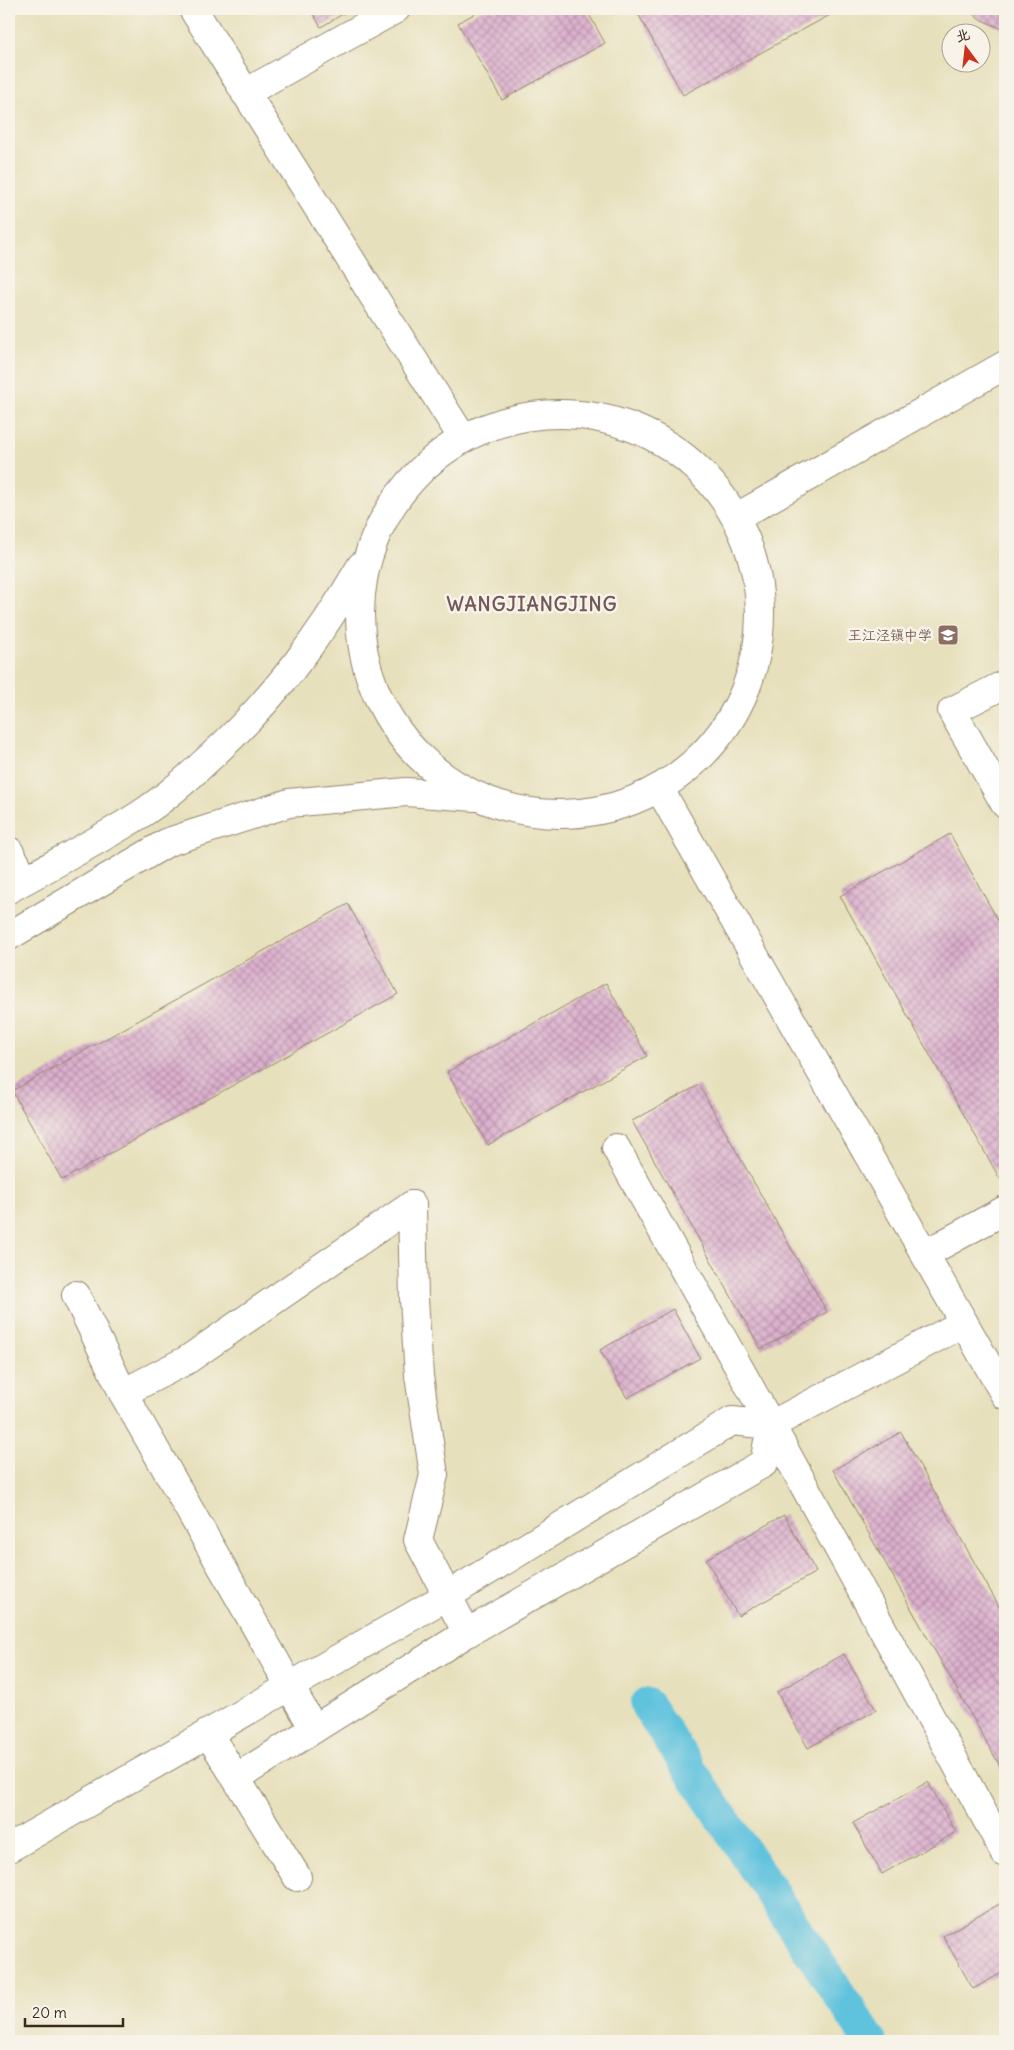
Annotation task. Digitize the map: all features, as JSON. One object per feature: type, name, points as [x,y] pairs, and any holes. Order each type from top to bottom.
[{"type":"street","points":[[193,9],[462,437]]},
{"type":"street","points":[[245,92],[396,9]]},
{"type":"street","points":[[738,517],[1005,365]]},
{"type":"street","points":[[9,851],[17,884],[142,813],[188,778],[231,739],[271,696],[306,654],[337,608],[365,560],[401,489],[462,437],[537,413],[616,419],[687,456],[738,517],[756,565],[762,617],[754,668],[733,716],[701,757],[659,788],[600,810],[537,813],[477,797],[406,792],[289,802],[168,842],[9,936]]},
{"type":"street","points":[[365,560],[359,639],[385,715],[424,763],[477,797]]},
{"type":"street","points":[[1005,684],[952,711],[1005,804]]},
{"type":"street","points":[[659,788],[1005,1395]]},
{"type":"street","points":[[616,1148],[771,1425],[1005,1853]]},
{"type":"street","points":[[123,1393],[187,1360],[412,1205],[414,1299],[420,1376],[434,1475],[418,1540],[467,1633]]},
{"type":"street","points":[[925,1254],[1005,1210]]},
{"type":"street","points":[[76,1295],[123,1393],[314,1729]]},
{"type":"street","points":[[9,1848],[447,1596],[732,1421],[771,1425],[964,1323]]},
{"type":"street","points":[[236,1778],[467,1633],[764,1462],[771,1425]]},
{"type":"street","points":[[208,1733],[297,1876]]},
{"type":"building","points":[[310,9],[351,9],[321,27]]},
{"type":"building","points":[[483,9],[586,9],[605,43],[502,100],[458,23]]},
{"type":"building","points":[[841,9],[683,95],[636,10]]},
{"type":"building","points":[[965,9],[1005,9],[1005,30],[992,24],[992,22],[982,20]]},
{"type":"building","points":[[950,834],[1005,933],[1005,1176],[1000,1179],[840,896]]},
{"type":"building","points":[[348,904],[398,994],[62,1180],[12,1091]]},
{"type":"building","points":[[606,983],[647,1056],[488,1145],[447,1072]]},
{"type":"building","points":[[699,1085],[827,1312],[761,1349],[632,1121]]},
{"type":"building","points":[[673,1309],[700,1358],[627,1398],[600,1350]]},
{"type":"building","points":[[901,1432],[1005,1617],[1005,1775],[833,1470]]},
{"type":"building","points":[[784,1515],[816,1572],[738,1616],[706,1559]]},
{"type":"building","points":[[844,1654],[876,1710],[808,1748],[777,1692]]},
{"type":"building","points":[[928,1782],[956,1832],[882,1874],[853,1823]]},
{"type":"building","points":[[1005,1901],[1005,1971],[973,1989],[943,1936]]},
{"type":"waterway","points":[[647,1705],[870,2041]]},
{"type":"place","name":"王江泾镇中学","points":[[948,635]]},
{"type":"district","name":"WANGJIANGJING","points":[[532,604]]}]
